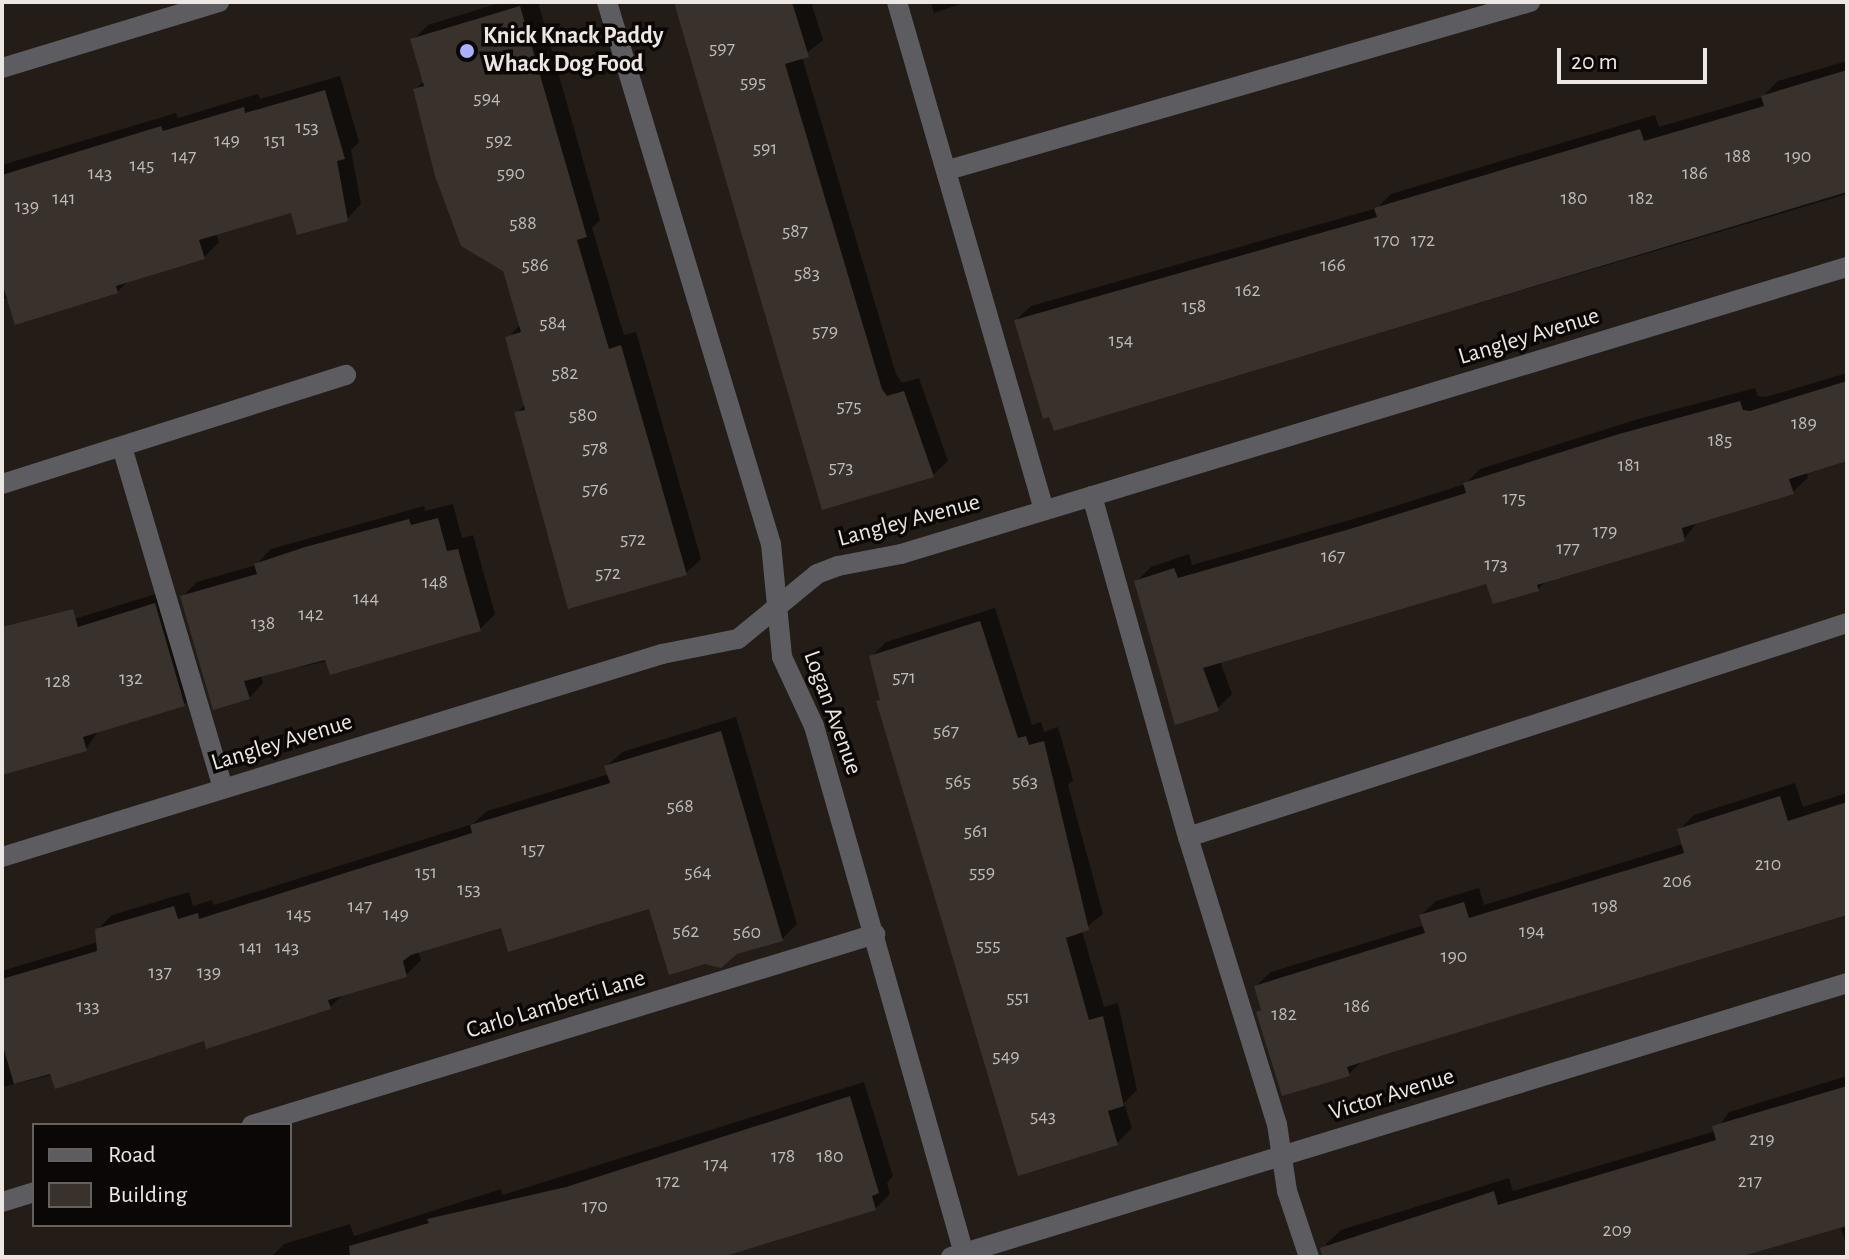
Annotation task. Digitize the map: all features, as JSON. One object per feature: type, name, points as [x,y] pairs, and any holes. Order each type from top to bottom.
[{"type":"street","points":[[2,68],[219,2]]},
{"type":"street","name":"Logan Avenue","points":[[607,2],[771,544],[782,657],[814,726],[875,934],[960,1256]]},
{"type":"street","points":[[897,2],[1044,510]]},
{"type":"street","points":[[948,170],[1530,2]]},
{"type":"street","name":"Langley Avenue","points":[[2,857],[662,654],[738,639],[817,574],[838,566],[901,554],[1847,267]]},
{"type":"street","points":[[2,484],[346,375]]},
{"type":"street","points":[[122,447],[223,788]]},
{"type":"street","points":[[1092,496],[1188,837],[1277,1124],[1282,1156],[1309,1257]]},
{"type":"street","points":[[1188,837],[1847,623]]},
{"type":"street","name":"Carlo Lamberti Lane","points":[[259,1123],[875,934]]},
{"type":"street","name":"Victor Avenue","points":[[960,1256],[1847,983]]},
{"type":"street","points":[[2,1202],[32,1193]]},
{"type":"building","points":[[674,2],[792,2],[809,57],[785,64],[882,389],[887,396],[904,391],[934,477],[822,510]]},
{"type":"building","points":[[520,6],[587,237],[577,240],[609,349],[621,345],[687,575],[568,609],[514,412],[525,410],[505,337],[521,332],[503,271],[461,246],[435,176],[413,89],[424,86],[410,39]]},
{"type":"building","points":[[1847,70],[1847,192],[1054,431],[1049,417],[1043,419],[1014,320],[1377,217],[1374,208],[1640,129],[1644,141],[1764,106],[1761,96]]},
{"type":"building","points":[[325,90],[345,159],[337,161],[348,221],[297,235],[291,213],[199,240],[205,259],[116,286],[118,293],[15,325],[2,283],[2,175],[161,126],[163,131],[244,107],[245,113]]},
{"type":"building","points":[[1847,381],[1847,461],[1789,479],[1794,494],[1682,528],[1685,541],[1537,585],[1539,591],[1493,604],[1486,584],[1203,668],[1219,711],[1175,725],[1134,581],[1174,568],[1178,578],[1350,529],[1466,493],[1463,483],[1619,434],[1740,401],[1743,410],[1750,411]]},
{"type":"building","points":[[438,518],[447,551],[458,549],[481,631],[330,675],[325,660],[244,681],[250,699],[213,710],[180,596],[257,574],[254,564],[305,547],[409,519],[411,525]]},
{"type":"building","points":[[155,603],[185,706],[83,737],[87,751],[2,775],[2,627],[73,609],[78,627]]},
{"type":"building","points":[[980,621],[1018,738],[1026,736],[1029,745],[1044,741],[1089,930],[1066,938],[1089,1020],[1103,1016],[1124,1106],[1108,1111],[1118,1145],[1018,1176],[876,701],[880,700],[869,656]]},
{"type":"building","points":[[721,731],[783,941],[737,954],[721,968],[705,964],[669,975],[649,909],[508,952],[501,928],[411,955],[403,961],[407,977],[328,1000],[331,1009],[206,1049],[204,1041],[55,1089],[50,1074],[14,1084],[2,1043],[2,979],[97,951],[95,929],[174,906],[178,919],[198,913],[199,919],[472,833],[470,825],[610,783],[604,766]]},
{"type":"building","points":[[1780,796],[1788,821],[1847,802],[1847,915],[1393,1052],[1347,1067],[1350,1076],[1282,1096],[1256,1012],[1261,1010],[1254,986],[1425,933],[1419,915],[1464,902],[1469,918],[1684,853],[1677,829]]},
{"type":"building","points":[[1847,1086],[1847,1226],[1739,1257],[1322,1257],[1320,1248],[1494,1191],[1498,1205],[1716,1140],[1712,1126]]},
{"type":"building","points":[[850,1096],[879,1193],[872,1196],[876,1210],[722,1257],[350,1257],[349,1246],[429,1223],[427,1219],[566,1187]]},
{"type":"place","name":"Knick Knack Paddy Whack Dog Food","points":[[467,51]]}]
